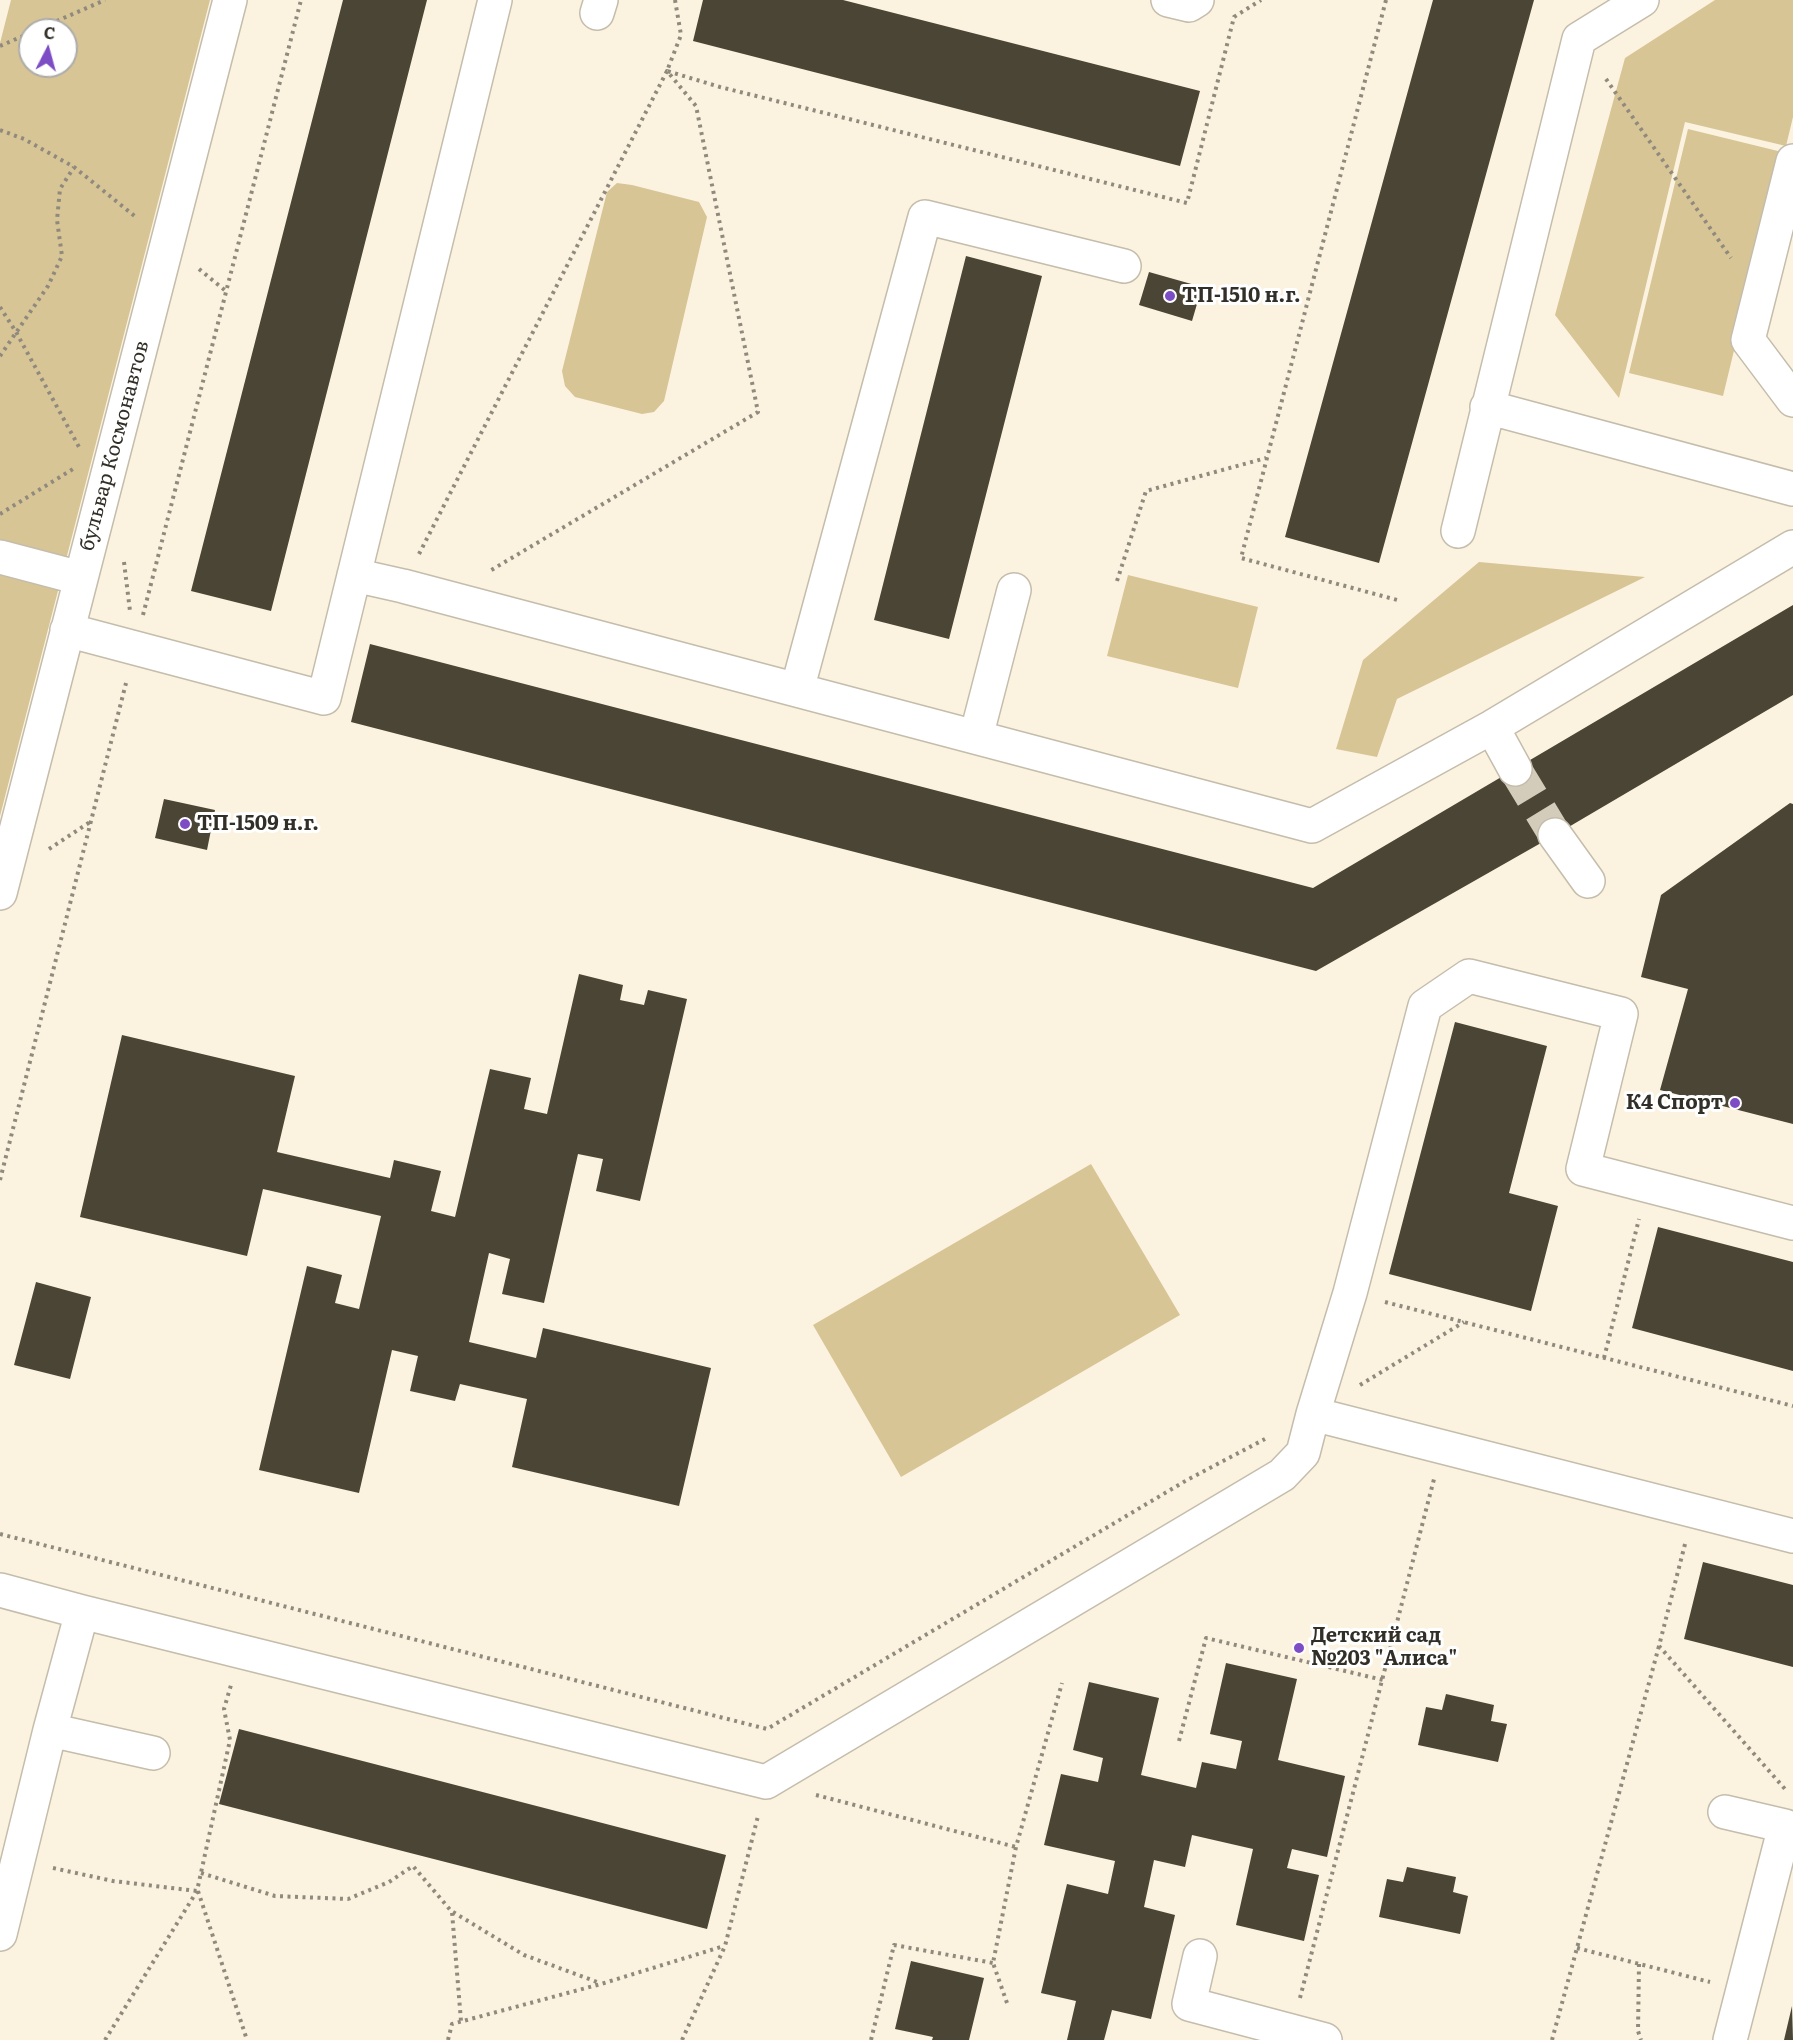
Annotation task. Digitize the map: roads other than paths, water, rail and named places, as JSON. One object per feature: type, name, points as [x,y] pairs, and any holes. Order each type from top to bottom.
[{"type":"street","name":"бульвар Космонавтов","points":[[0,893],[230,0]]},
{"type":"street","points":[[67,630],[324,698],[495,0]]},
{"type":"street","points":[[1168,0],[1189,5],[1197,0]]},
{"type":"street","points":[[1458,531],[1579,39],[1642,0]]},
{"type":"street","points":[[1793,161],[1748,340],[1793,400]]},
{"type":"street","points":[[797,690],[925,217],[1124,266]]},
{"type":"street","points":[[1487,407],[1793,489]]},
{"type":"street","points":[[354,575],[446,597],[1312,826],[1492,727],[1793,547]]},
{"type":"street","points":[[0,557],[81,578]]},
{"type":"street","points":[[976,737],[1014,590]]},
{"type":"street","points":[[1492,727],[1515,770]]},
{"type":"street","points":[[1555,835],[1588,881]]},
{"type":"street","points":[[0,1590],[766,1782],[1282,1475],[1303,1453],[1350,1293],[1425,1006],[1469,976],[1621,1014],[1583,1169],[1793,1223]]},
{"type":"street","points":[[1313,1414],[1793,1536]]},
{"type":"street","points":[[0,1934],[50,1730],[82,1612]]},
{"type":"street","points":[[50,1730],[153,1753]]},
{"type":"street","points":[[1725,1812],[1785,1826],[1730,2040]]},
{"type":"street","points":[[1200,1956],[1190,2004],[1325,2040]]},
{"type":"tunnel","points":[[1515,769],[1555,835]]},
{"type":"place","name":"ТП-1510 н.г.","points":[[1170,296]]},
{"type":"place","name":"ТП-1509 н.г.","points":[[185,824]]},
{"type":"place","name":"К4 Спорт","points":[[1735,1103]]},
{"type":"place","name":"Детский сад №203 \"Алиса\"","points":[[1299,1648]]}]
